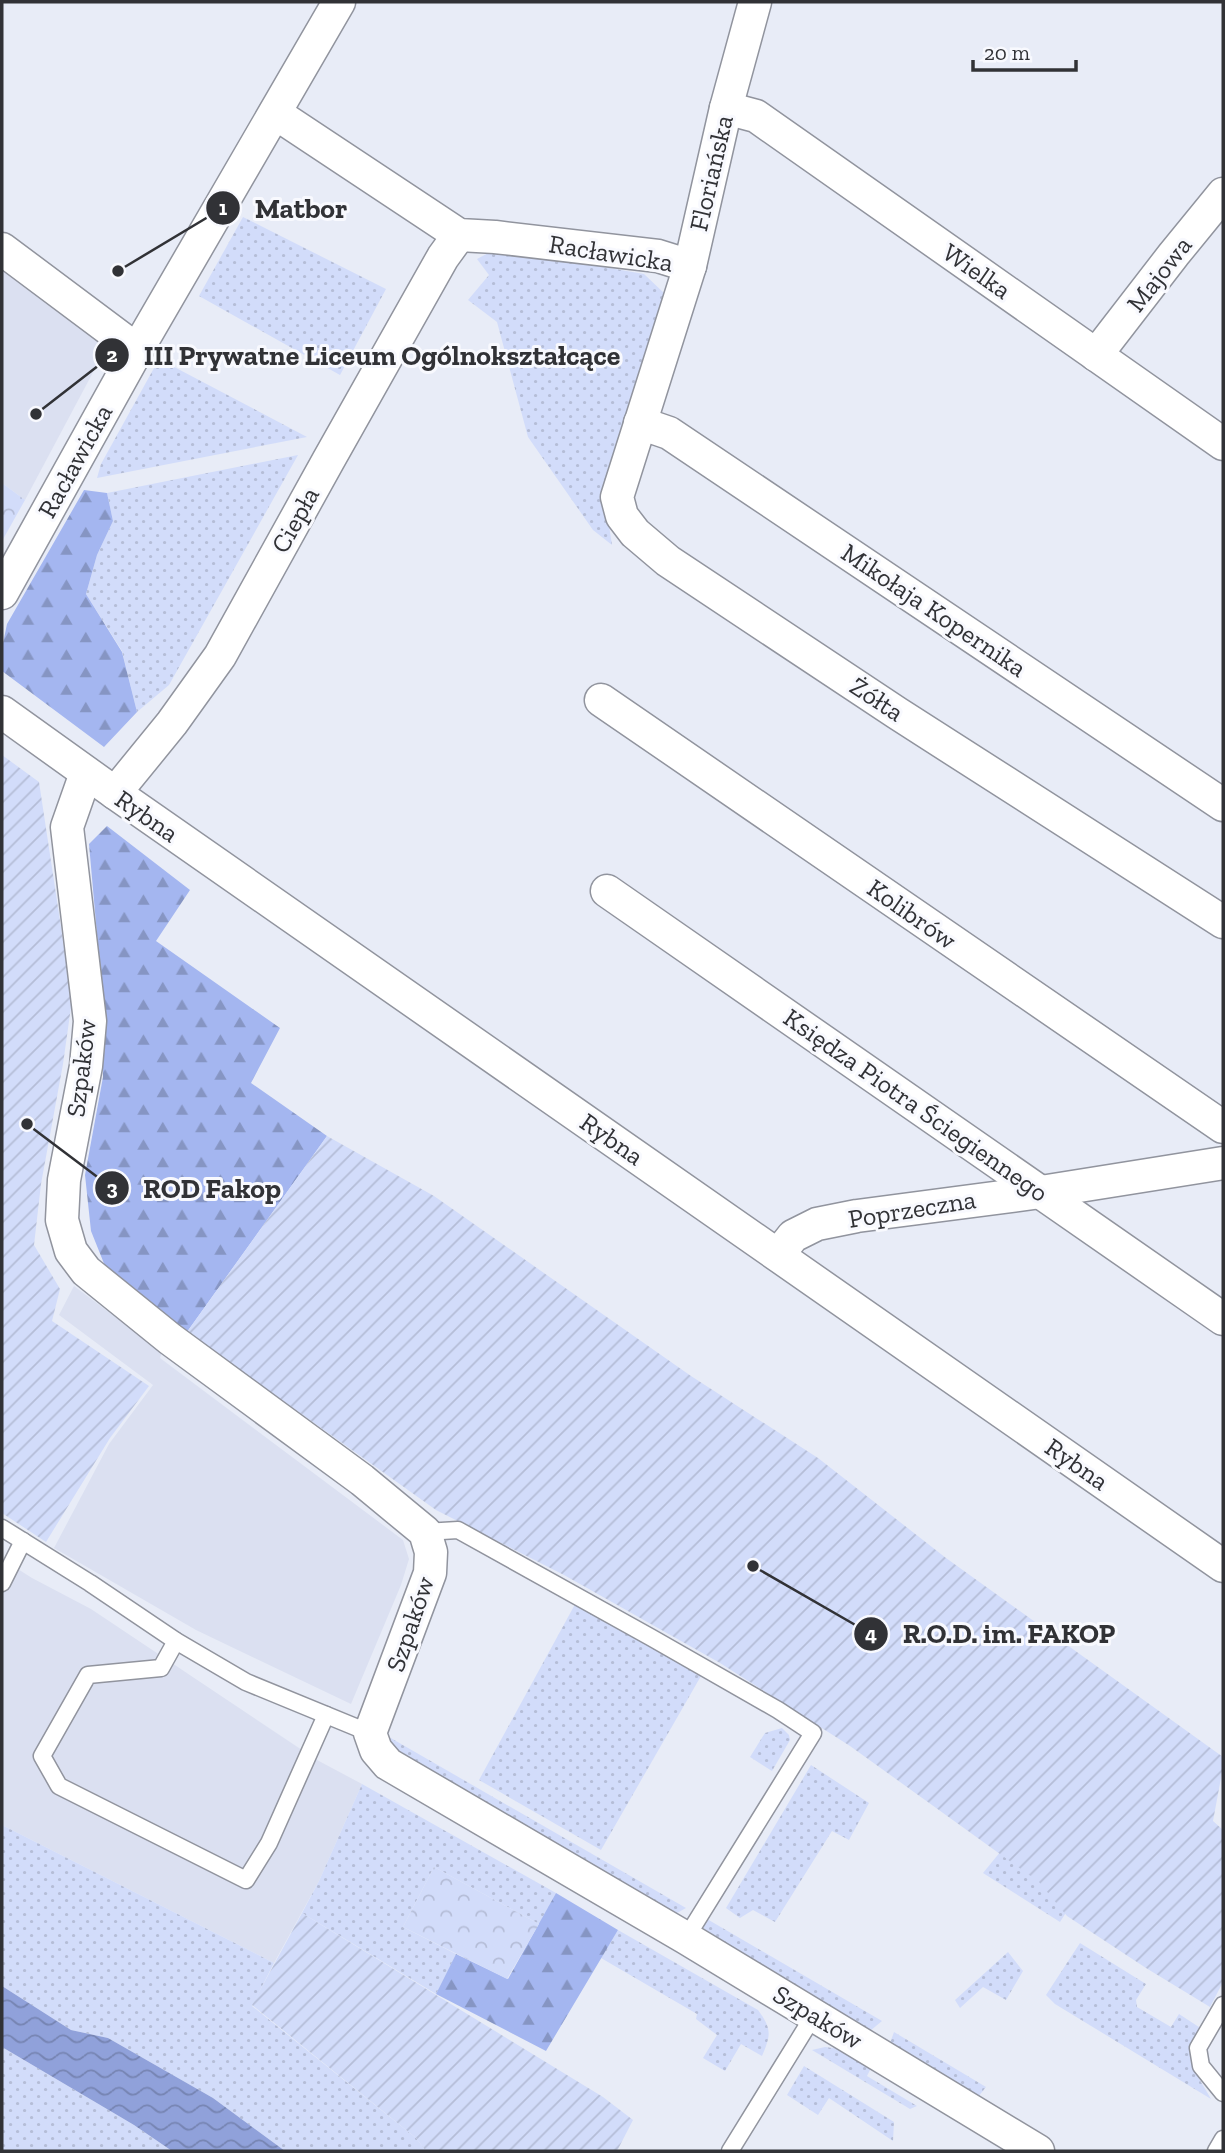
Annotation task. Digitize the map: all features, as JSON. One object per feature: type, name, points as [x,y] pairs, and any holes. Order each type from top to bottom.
[{"type":"street","name":"Racławicka","points":[[2,593],[137,350],[339,2]]},
{"type":"street","name":"Floriańska","points":[[640,423],[690,266],[726,108],[755,2]]},
{"type":"street","name":"Wielka","points":[[726,108],[756,116],[1223,444]]},
{"type":"street","points":[[275,113],[459,235]]},
{"type":"street","name":"Majowa","points":[[1096,355],[1223,194]]},
{"type":"street","name":"Racławicka","points":[[459,235],[658,256],[690,266]]},
{"type":"street","name":"Ciepła","points":[[115,793],[172,723],[220,656],[327,461],[437,268],[459,235]]},
{"type":"street","points":[[2,248],[137,350]]},
{"type":"street","name":"Mikołaja Kopernika","points":[[640,423],[669,433],[1223,805]]},
{"type":"street","name":"Żółta","points":[[640,423],[617,498],[622,516],[635,533],[659,554],[897,713],[1223,922]]},
{"type":"street","name":"Kolibrów","points":[[601,700],[1223,1128]]},
{"type":"street","name":"Rybna","points":[[2,712],[1223,1566]]},
{"type":"street","name":"Szpaków","points":[[86,773],[68,827],[90,1021],[86,1066],[64,1180],[62,1220],[71,1251],[86,1271],[170,1339],[362,1480],[425,1532],[431,1552],[430,1573],[370,1733],[376,1750],[388,1764],[686,1938],[1035,2150]]},
{"type":"street","name":"Księdza Piotra Ściegiennego","points":[[607,891],[1223,1319]]},
{"type":"street","name":"Poprzeczna","points":[[778,1255],[793,1236],[817,1224],[1223,1163]]},
{"type":"lane","points":[[2,1528],[176,1641],[246,1682],[370,1733]]},
{"type":"lane","points":[[425,1532],[458,1530],[778,1710],[813,1733],[686,1938]]},
{"type":"lane","points":[[2,1583],[23,1541]]},
{"type":"lane","points":[[176,1641],[161,1668],[88,1675],[42,1756],[59,1786],[246,1880],[269,1843],[326,1716]]},
{"type":"lane","points":[[1223,2005],[1198,2048],[1201,2066],[1223,2093]]},
{"type":"lane","points":[[730,2151],[814,2015]]},
{"type":"lane","points":[[1216,2151],[1223,2139]]},
{"type":"shaded area","points":[[2,266],[107,346],[25,500],[2,483]]},
{"type":"shaded area","points":[[74,1286],[162,1352],[160,1358],[403,1540],[409,1559],[401,1585],[351,1704],[196,1630],[54,1548],[109,1444],[153,1385],[59,1315]]},
{"type":"shaded area","points":[[2,1559],[91,1609],[317,1760],[362,1784],[319,1881],[274,1963],[2,1825]]},
{"type":"green space","points":[[243,217],[386,289],[340,375],[199,296]]},
{"type":"green space","points":[[492,251],[512,251],[644,274],[665,294],[604,493],[612,545],[593,530],[528,437],[497,322],[468,300],[489,275],[477,259]]},
{"type":"green space","points":[[159,359],[307,437],[97,478],[101,464]]},
{"type":"green space","points":[[298,455],[169,685],[137,712],[122,651],[86,594],[97,555],[113,521],[107,493]]},
{"type":"green space","points":[[2,483],[25,500],[2,541]]},
{"type":"green space","points":[[84,490],[107,493],[113,521],[97,555],[86,594],[122,652],[137,712],[104,747],[2,671],[2,648],[7,624]]},
{"type":"green space","points":[[2,755],[39,782],[72,1000],[41,1184],[34,1245],[60,1289],[52,1321],[149,1386],[110,1438],[46,1542],[2,1513]]},
{"type":"green space","points":[[107,826],[190,890],[156,941],[280,1028],[251,1083],[327,1136],[187,1332],[155,1309],[105,1266],[91,1231],[85,1175],[103,1077],[99,957],[89,844]]},
{"type":"green space","points":[[327,1136],[434,1196],[691,1376],[818,1458],[946,1558],[1223,1757],[1213,1821],[1223,1830],[1223,1982],[1210,2007],[1067,1916],[1039,1882],[850,1746],[720,1663],[564,1575],[436,1510],[187,1332]]},
{"type":"green space","points":[[579,1597],[705,1669],[601,1850],[479,1780]]},
{"type":"green space","points":[[782,1728],[790,1740],[772,1771],[750,1757],[765,1733]]},
{"type":"green space","points":[[389,1737],[686,1908],[677,1913],[669,1913],[407,1763]]},
{"type":"green space","points":[[811,1765],[869,1803],[849,1840],[832,1831],[775,1922],[753,1910],[740,1918],[726,1908]]},
{"type":"green space","points":[[362,1784],[556,1893],[539,1924],[434,1867],[403,1927],[456,1954],[436,1994],[302,1913]]},
{"type":"green space","points":[[2,1825],[274,1963],[252,2006],[416,2138],[426,2151],[285,2151],[213,2098],[108,2038],[71,2030],[2,1986]]},
{"type":"green space","points":[[1001,1851],[1047,1879],[1067,1911],[1060,1922],[983,1873]]},
{"type":"green space","points":[[434,1867],[539,1924],[507,1979],[403,1927]]},
{"type":"green space","points":[[556,1893],[618,1930],[546,2051],[436,1994],[456,1954],[508,1979]]},
{"type":"green space","points":[[302,1913],[603,2097],[633,2120],[617,2151],[426,2151],[416,2138],[252,2005]]},
{"type":"green space","points":[[707,1919],[882,2021],[870,2031],[704,1932]]},
{"type":"green space","points":[[618,1930],[758,2010],[769,2032],[762,2056],[741,2044],[725,2071],[703,2058],[717,2035],[696,2019],[697,2014],[601,1958]]},
{"type":"green space","points":[[1080,1943],[1146,1984],[1136,2000],[1137,2007],[1171,2027],[1179,2014],[1202,2029],[1193,2049],[1193,2065],[1211,2099],[1055,2004],[1046,1995]]},
{"type":"green space","points":[[1008,1952],[1023,1971],[1006,2000],[983,1987],[960,2008],[955,2000]]},
{"type":"green space","points":[[894,2032],[986,2087],[978,2097],[890,2043]]},
{"type":"green space","points":[[2,2047],[134,2125],[172,2151],[2,2151]]},
{"type":"green space","points":[[825,2047],[840,2049],[871,2068],[867,2076],[917,2106],[910,2109],[812,2050]]},
{"type":"green space","points":[[804,2066],[894,2122],[893,2141],[829,2098],[818,2115],[787,2095]]},
{"type":"water","points":[[2,1986],[71,2030],[108,2038],[213,2098],[285,2151],[172,2151],[134,2125],[2,2047]]},
{"type":"place","name":"Matbor","points":[[118,271]]},
{"type":"place","name":"III Prywatne Liceum Ogólnokształcące","points":[[36,414]]},
{"type":"place","name":"ROD Fakop","points":[[27,1124]]},
{"type":"place","name":"R.O.D. im. FAKOP","points":[[753,1566]]}]
